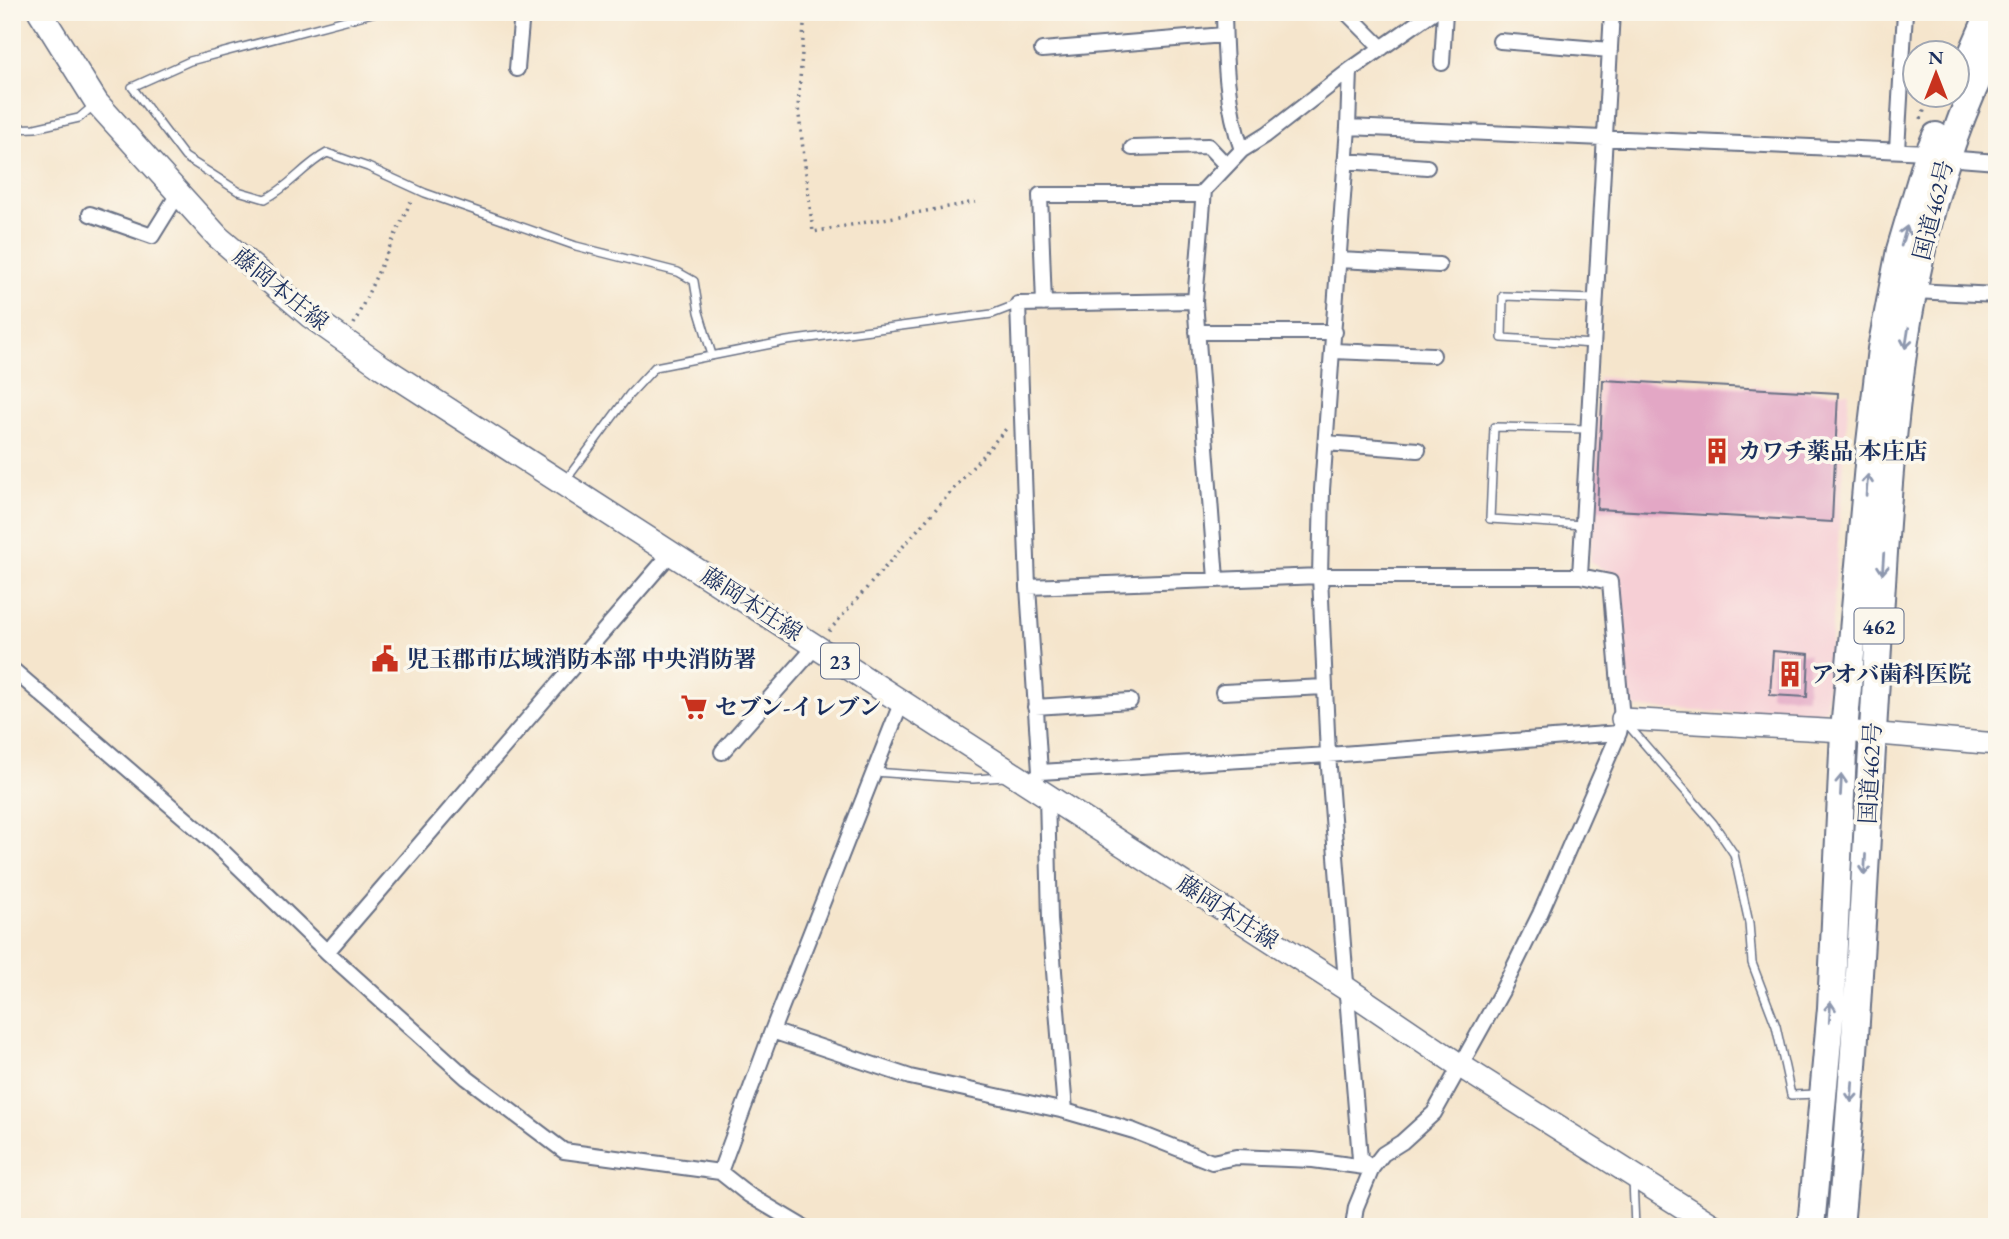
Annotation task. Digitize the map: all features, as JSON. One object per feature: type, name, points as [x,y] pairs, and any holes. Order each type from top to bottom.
[{"type":"highway","points":[[1970,57],[1990,12]]},
{"type":"highway","name":"国道462号","points":[[1840,1227],[1854,1059],[1892,446],[1937,155],[1997,40]]},
{"type":"highway","name":"国道462号","points":[[1811,1227],[1831,1008],[1844,731],[1881,349],[1900,250],[1937,155],[1950,108]]},
{"type":"main road","name":"藤岡本庄線","points":[[40,12],[97,103],[219,237],[264,279],[310,316],[671,553],[901,701],[1034,782],[1459,1065],[1715,1227]]},
{"type":"street","points":[[517,69],[522,12]]},
{"type":"street","points":[[1224,12],[1226,81],[1232,122],[1242,150]]},
{"type":"street","points":[[1346,12],[1382,48]]},
{"type":"street","points":[[1216,579],[1195,301],[1203,195],[1212,178],[1242,150],[1433,12]]},
{"type":"street","points":[[1443,63],[1445,12]]},
{"type":"street","points":[[1580,576],[1612,12]]},
{"type":"street","points":[[1897,150],[1905,12]]},
{"type":"street","points":[[1042,50],[1224,35]]},
{"type":"street","points":[[1500,41],[1610,50]]},
{"type":"street","points":[[1350,71],[1320,576],[1328,755],[1360,1159],[1372,1168]]},
{"type":"street","points":[[1348,127],[1897,150],[1997,162]]},
{"type":"street","points":[[1132,148],[1208,146],[1227,165]]},
{"type":"street","points":[[1345,161],[1427,167]]},
{"type":"street","points":[[90,214],[152,236],[178,194]]},
{"type":"street","points":[[1044,304],[1040,195],[1203,195]]},
{"type":"street","points":[[1339,260],[1439,265]]},
{"type":"street","points":[[1914,291],[1997,295]]},
{"type":"street","points":[[1065,1111],[1050,920],[1034,782],[1035,707],[1018,304],[1195,301]]},
{"type":"street","points":[[1197,332],[1335,332]]},
{"type":"street","points":[[1333,351],[1433,355]]},
{"type":"street","points":[[1326,443],[1418,450]]},
{"type":"street","points":[[327,952],[671,553]]},
{"type":"street","points":[[1028,587],[1320,576],[1580,576],[1610,582],[1621,726],[1540,914],[1502,991],[1434,1113],[1402,1142],[1383,1154],[1372,1168],[1356,1207],[1353,1227]]},
{"type":"street","points":[[722,752],[817,646]]},
{"type":"street","points":[[12,669],[214,843],[327,952],[467,1078],[564,1152],[720,1172],[749,1195],[803,1227]]},
{"type":"street","points":[[1223,692],[1325,687]]},
{"type":"street","points":[[720,1172],[901,701]]},
{"type":"street","points":[[1035,707],[1130,701]]},
{"type":"street","points":[[1034,782],[1621,726],[1844,731],[1997,744]]},
{"type":"street","points":[[772,1031],[910,1077],[1065,1111],[1134,1131],[1212,1162],[1236,1157],[1312,1160],[1372,1168]]},
{"type":"lane","points":[[376,12],[190,61],[132,87],[186,157],[238,191],[265,199],[282,191],[314,160],[327,153],[368,167],[416,190],[576,246],[678,272],[694,281],[699,312],[712,355]]},
{"type":"lane","points":[[12,129],[35,128],[79,118],[97,103]]},
{"type":"lane","points":[[1593,344],[1502,338],[1503,296],[1597,299]]},
{"type":"lane","points":[[564,484],[629,395],[655,367],[787,341],[992,314],[1018,304]]},
{"type":"lane","points":[[1584,525],[1490,519],[1494,427],[1589,429]]},
{"type":"lane","points":[[1621,726],[1713,823],[1734,854],[1749,923],[1752,963],[1776,1026],[1791,1095],[1824,1094]]},
{"type":"lane","points":[[873,772],[1034,782]]},
{"type":"lane","points":[[1633,1175],[1635,1227]]},
{"type":"path","points":[[805,12],[798,107],[813,232],[975,202]]},
{"type":"path","points":[[346,341],[416,190]]},
{"type":"path","points":[[817,646],[1022,411]]},
{"type":"shaded area","points":[[1598,377],[1849,392],[1826,708],[1816,717],[1636,708],[1627,696],[1620,577],[1590,563]]},
{"type":"building","name":"カワチ薬品 本庄店","points":[[1603,380],[1838,393],[1832,522],[1597,509]]},
{"type":"building","name":"アオバ歯科医院","points":[[1773,651],[1809,654],[1807,697],[1770,695]]},
{"type":"place","name":"カワチ薬品 本庄店","points":[[1717,451]]},
{"type":"place","name":"児玉郡市広域消防本部 中央消防署","points":[[385,659]]},
{"type":"place","name":"アオバ歯科医院","points":[[1790,674]]},
{"type":"place","name":"セブン-イレブン","points":[[694,707]]}]
